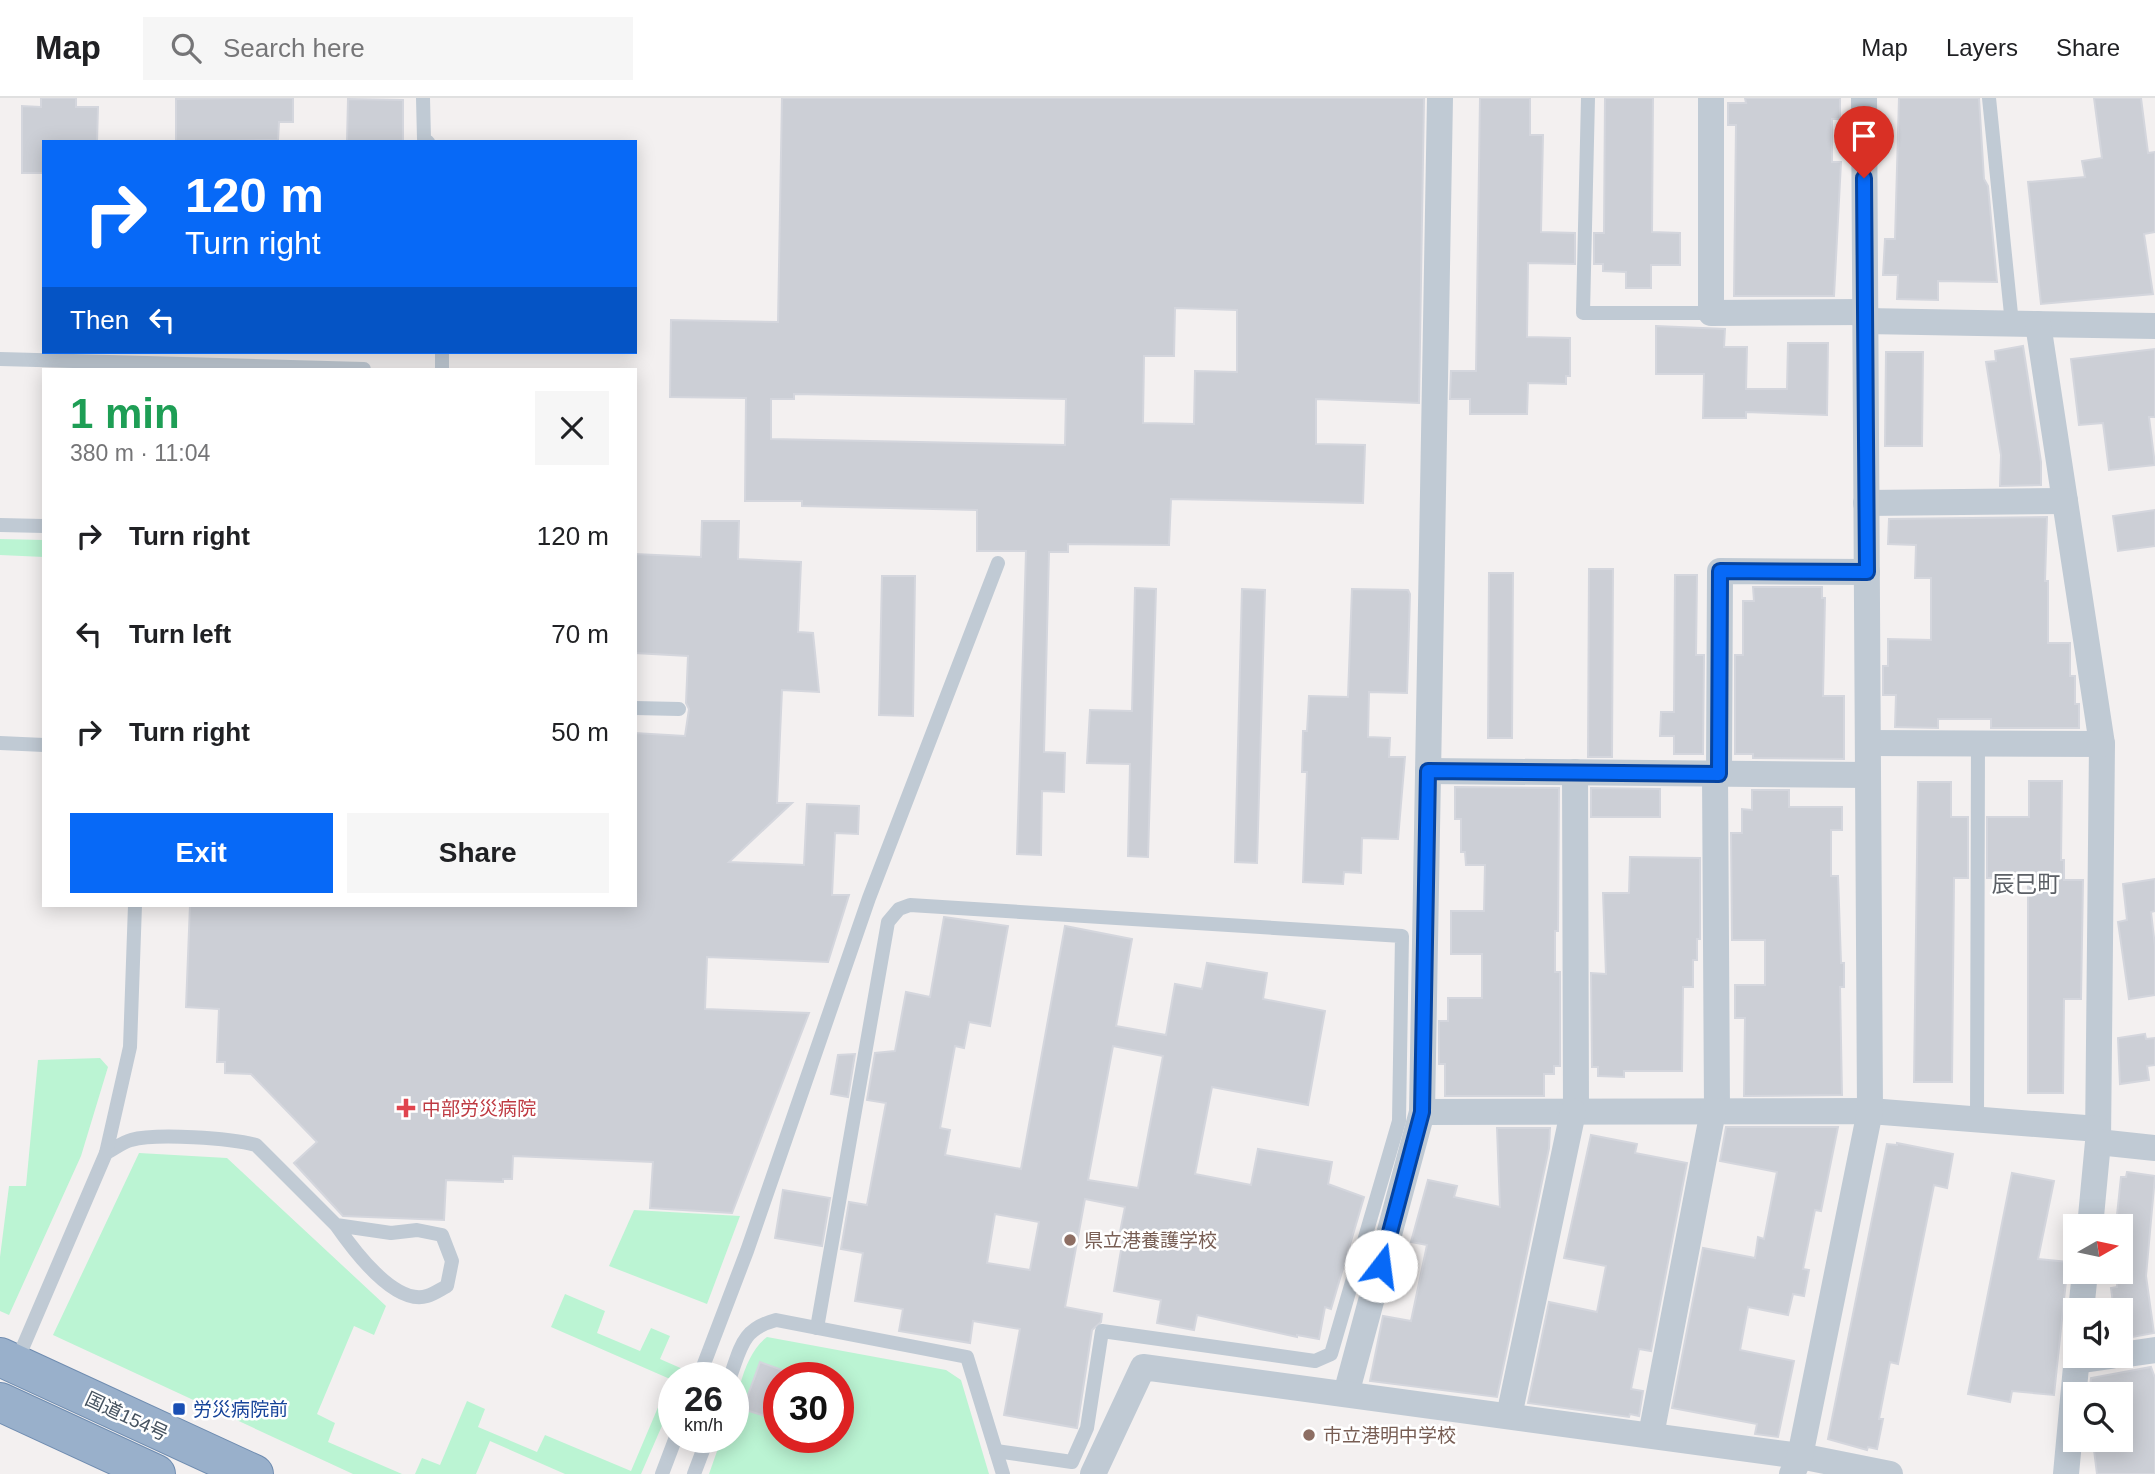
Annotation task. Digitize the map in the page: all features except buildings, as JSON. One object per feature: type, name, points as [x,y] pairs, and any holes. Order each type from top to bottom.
[{"type":"highway","name":"国道154号","points":[[8,1361],[254,1474]]},
{"type":"highway","points":[[0,1400],[156,1474]]},
{"type":"street","points":[[1346,1394],[1422,1112],[1440,98]]},
{"type":"street","points":[[1711,98],[1711,313],[1865,316],[2012,324],[2155,326]]},
{"type":"street","points":[[1796,1465],[1870,1111],[1864,98]]},
{"type":"street","points":[[2038,324],[2102,744],[2098,1136],[2091,1214]]},
{"type":"street","points":[[1866,503],[2065,501]]},
{"type":"street","points":[[1651,1435],[1715,1111],[1720,571],[1867,572]]},
{"type":"street","points":[[1868,743],[2102,744]]},
{"type":"street","points":[[1428,771],[1868,775]]},
{"type":"street","points":[[1509,1416],[1575,1112],[1576,772]]},
{"type":"street","points":[[1422,1112],[1870,1111],[1977,1119],[2098,1136],[2155,1148]]},
{"type":"street","points":[[2133,1353],[2155,1350]]},
{"type":"street","points":[[0,1400],[8,1361]]},
{"type":"street","points":[[1093,1474],[1143,1367],[1651,1435],[1796,1465],[1890,1474]]},
{"type":"street","points":[[2066,1474],[2075,1368]]},
{"type":"lane","points":[[424,98],[425,140]]},
{"type":"lane","points":[[1588,98],[1583,313],[1711,313]]},
{"type":"lane","points":[[1989,98],[2012,324]]},
{"type":"lane","points":[[0,359],[328,368]]},
{"type":"lane","points":[[0,525],[42,526]]},
{"type":"lane","points":[[705,1362],[747,1251],[869,898],[998,564]]},
{"type":"lane","points":[[637,708],[678,709]]},
{"type":"lane","points":[[0,743],[42,745]]},
{"type":"lane","points":[[1977,1119],[1978,743]]},
{"type":"lane","points":[[817,1328],[888,922],[899,909],[910,905],[1402,936],[1399,1121],[1331,1354],[1315,1361],[1102,1331],[1087,1428],[1072,1462],[996,1451]]},
{"type":"lane","points":[[8,1361],[107,1153],[130,1047],[135,907]]},
{"type":"lane","points":[[107,1153],[130,1140],[154,1138],[241,1141],[256,1145],[336,1226],[363,1263],[404,1294],[425,1297],[447,1286],[452,1261],[442,1235],[417,1230],[391,1233],[336,1226]]},
{"type":"lane","points":[[735,1362],[744,1338],[757,1325],[776,1320],[967,1357],[1003,1474]]},
{"type":"lane","points":[[662,1474],[670,1453]]},
{"type":"lane","points":[[694,1474],[702,1453]]},
{"type":"green space","points":[[0,539],[42,540],[42,557],[0,555]]},
{"type":"green space","points":[[100,1058],[108,1067],[81,1156],[9,1315],[0,1311],[0,1257],[9,1186],[26,1186],[38,1060]]},
{"type":"green space","points":[[139,1153],[227,1158],[386,1306],[374,1335],[354,1326],[317,1414],[335,1423],[328,1442],[402,1474],[353,1474],[53,1335]]},
{"type":"green space","points":[[634,1210],[740,1216],[707,1304],[609,1266]]},
{"type":"green space","points":[[565,1294],[605,1311],[597,1333],[640,1351],[651,1328],[670,1336],[660,1359],[667,1362],[658,1362],[658,1374],[551,1327]]},
{"type":"green space","points":[[767,1337],[946,1370],[961,1380],[989,1474],[709,1474],[716,1453],[749,1453],[748,1362]]},
{"type":"green space","points":[[467,1401],[485,1409],[478,1427],[537,1452],[545,1435],[631,1471],[658,1407],[658,1435],[641,1474],[565,1474],[490,1441],[476,1474],[415,1474],[422,1458],[440,1465]]},
{"type":"place","name":"中部労災病院","points":[[406,1108]]},
{"type":"place","name":"県立港養護学校","points":[[1070,1240]]},
{"type":"place","name":"労災病院前","points":[[179,1409]]},
{"type":"place","name":"市立港明中学校","points":[[1309,1435]]},
{"type":"district","name":"辰巳町","points":[[2026,884]]},
{"type":"route","points":[[1381,1266],[1422,1112],[1428,771],[1719,774],[1720,571],[1867,572],[1864,178]]}]
